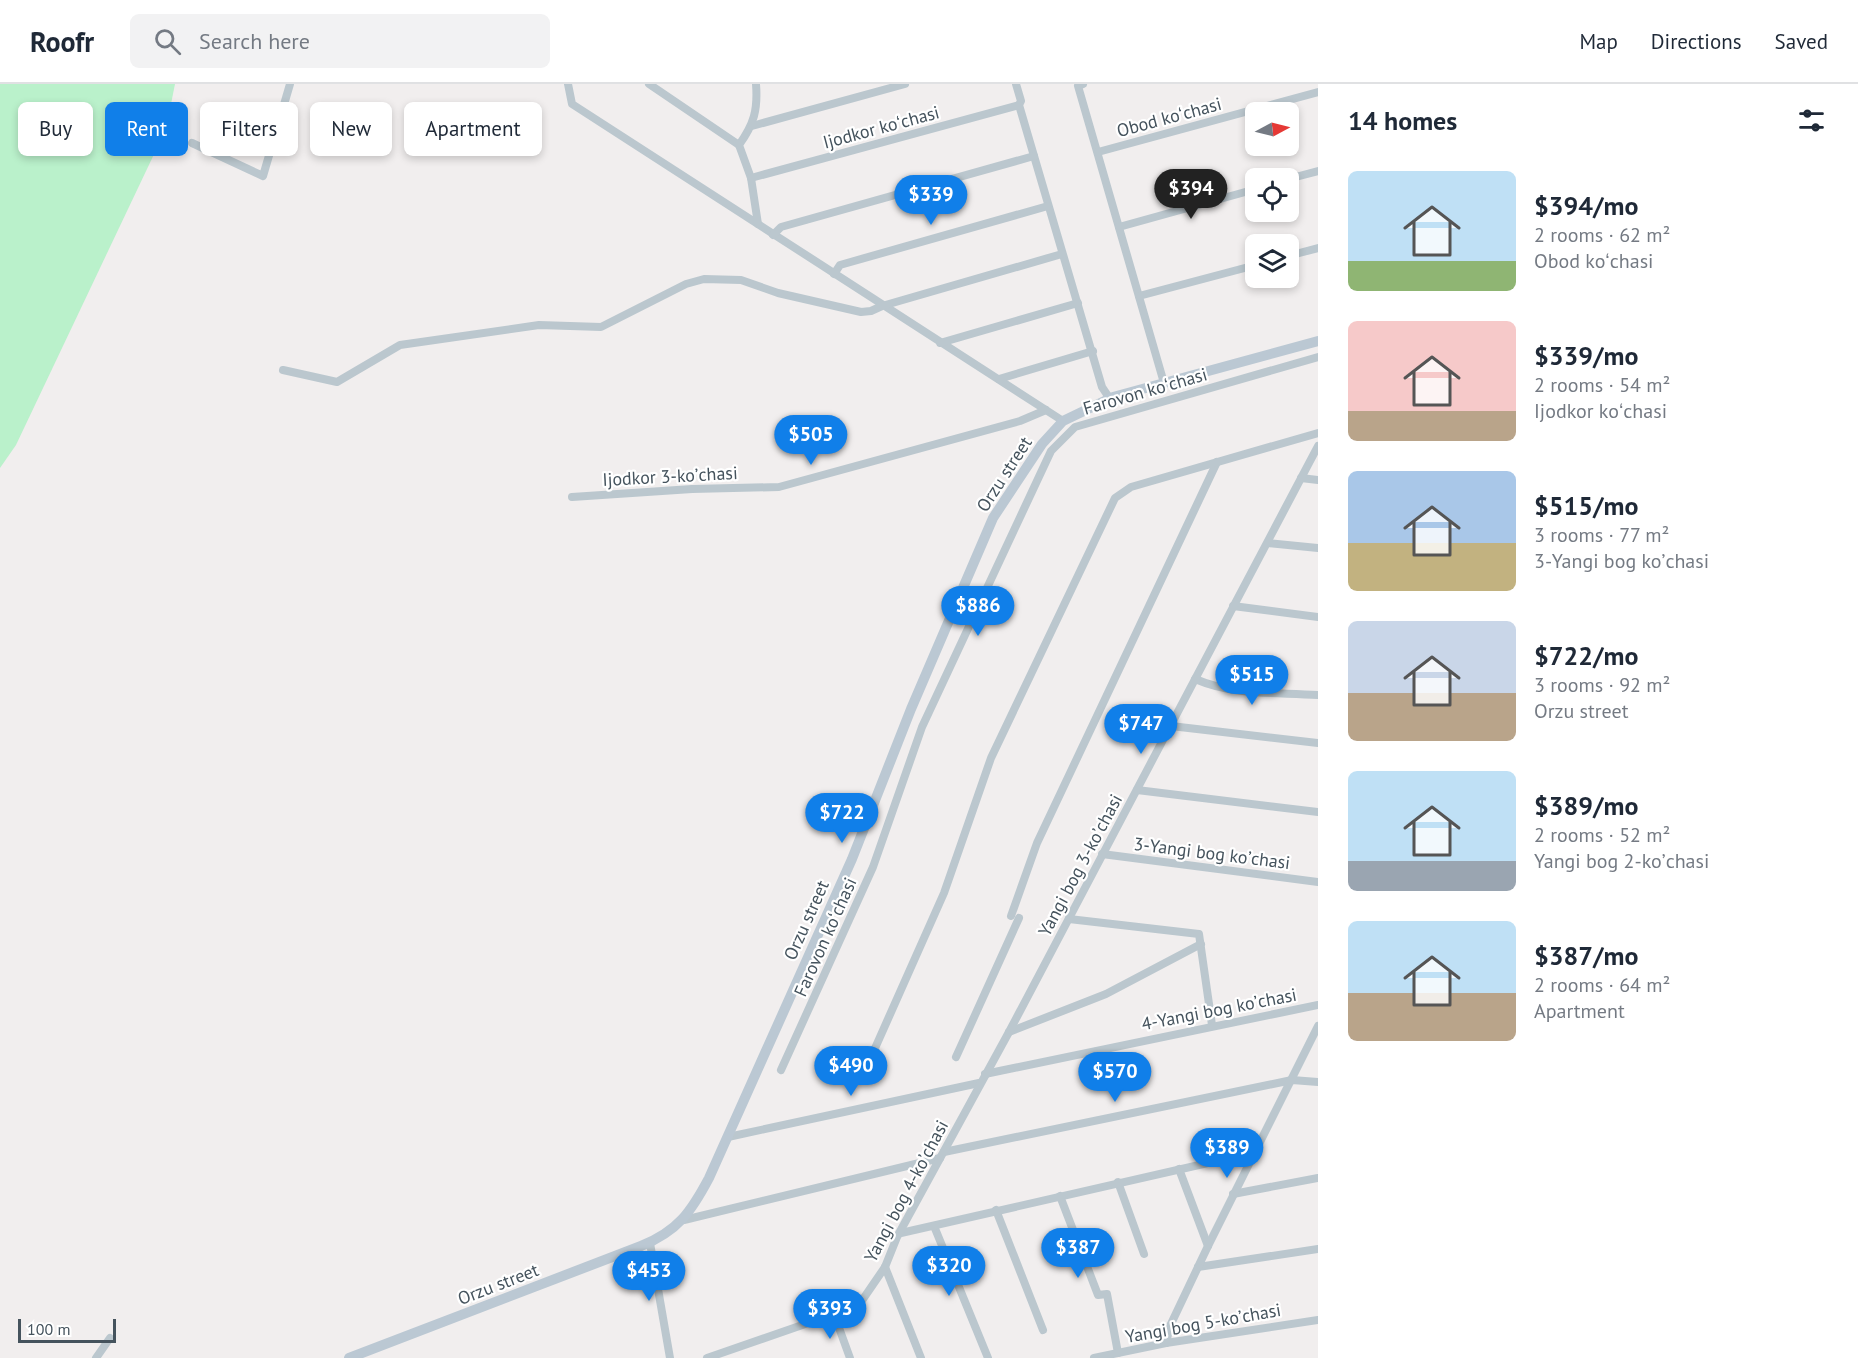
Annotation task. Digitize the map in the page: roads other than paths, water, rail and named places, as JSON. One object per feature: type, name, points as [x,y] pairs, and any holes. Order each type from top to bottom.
[{"type":"main road","name":"Orzu street","points":[[350,1358],[650,1243],[684,1220],[709,1179],[852,859],[911,709],[993,518],[1042,444],[1063,421],[1110,399],[1318,341]]},
{"type":"street","points":[[192,143],[263,176],[290,84]]},
{"type":"street","points":[[568,84],[572,104],[1063,421]]},
{"type":"street","points":[[649,84],[739,146],[751,178],[758,224]]},
{"type":"street","points":[[739,146],[752,126],[757,112],[756,84]]},
{"type":"street","name":"Ijodkor koʻchasi","points":[[752,126],[905,84]]},
{"type":"street","points":[[1016,84],[1021,101],[1019,105],[1062,254],[1102,387],[1110,399]]},
{"type":"street","name":"Obod koʻchasi","points":[[1083,84],[1078,86],[1164,383]]},
{"type":"street","name":"Obod koʻchasi","points":[[1098,152],[1318,92]]},
{"type":"street","name":"Ijodkor koʻchasi","points":[[751,178],[1019,105]]},
{"type":"street","points":[[773,235],[781,227],[1034,156]]},
{"type":"street","points":[[1299,176],[1318,171]]},
{"type":"street","points":[[1119,227],[1245,192]]},
{"type":"street","points":[[834,274],[840,265],[1048,206]]},
{"type":"street","points":[[1299,253],[1318,248]]},
{"type":"street","points":[[283,370],[337,382],[400,345],[539,325],[601,327],[686,284],[704,279],[741,280],[778,293],[861,312],[871,311],[1062,254]]},
{"type":"street","points":[[1139,296],[1245,268]]},
{"type":"street","points":[[940,343],[1078,303]]},
{"type":"street","points":[[999,379],[1093,351]]},
{"type":"street","name":"Farovon koʻchasi","points":[[782,1070],[873,867],[922,727],[1051,451],[1075,428],[1318,357]]},
{"type":"street","name":"Ijodkor 3-koʼchasi","points":[[572,497],[692,489],[779,488],[1020,421],[1046,410]]},
{"type":"street","points":[[868,1064],[944,893],[992,758],[1115,498],[1131,487],[1318,433]]},
{"type":"street","name":"Yangi bog 3-koʼchasi","points":[[985,1074],[1318,446]]},
{"type":"street","points":[[956,1057],[1015,917],[1037,843],[1217,462]]},
{"type":"street","points":[[1301,478],[1318,480]]},
{"type":"street","points":[[1268,543],[1318,548]]},
{"type":"street","points":[[1233,606],[1318,617]]},
{"type":"street","points":[[1195,680],[1219,689],[1236,692],[1318,695]]},
{"type":"street","points":[[1171,726],[1318,743]]},
{"type":"street","points":[[1137,790],[1318,812]]},
{"type":"street","name":"3-Yangi bog koʼchasi","points":[[1102,854],[1318,882]]},
{"type":"street","points":[[1069,919],[1197,932],[1201,944],[1212,1025]]},
{"type":"street","points":[[1009,1032],[1106,994],[1201,944]]},
{"type":"street","name":"4-Yangi bog koʼchasi","points":[[985,1074],[1212,1025],[1318,1005]]},
{"type":"street","points":[[1166,1343],[1170,1326],[1208,1246],[1318,1026]]},
{"type":"street","name":"Yangi bog 4-koʼchasi","points":[[707,1358],[834,1314],[861,1302],[885,1267],[985,1074]]},
{"type":"street","points":[[684,1220],[942,1155],[1292,1080],[1318,1082]]},
{"type":"street","points":[[728,1137],[979,1083]]},
{"type":"street","points":[[901,1233],[1256,1152]]},
{"type":"street","points":[[1179,1169],[1208,1246]]},
{"type":"street","points":[[1233,1194],[1318,1178]]},
{"type":"street","points":[[1118,1182],[1144,1254]]},
{"type":"street","points":[[1060,1196],[1098,1295],[1107,1294],[1118,1353]]},
{"type":"street","points":[[996,1210],[1043,1330]]},
{"type":"street","points":[[934,1226],[988,1358]]},
{"type":"street","points":[[650,1243],[670,1358]]},
{"type":"street","points":[[1198,1267],[1318,1249]]},
{"type":"street","points":[[885,1267],[921,1358]]},
{"type":"street","points":[[834,1314],[850,1358]]},
{"type":"street","name":"Yangi bog 5-koʼchasi","points":[[1097,1358],[1166,1343],[1318,1320]]},
{"type":"street","points":[[96,1358],[110,1338]]}]
